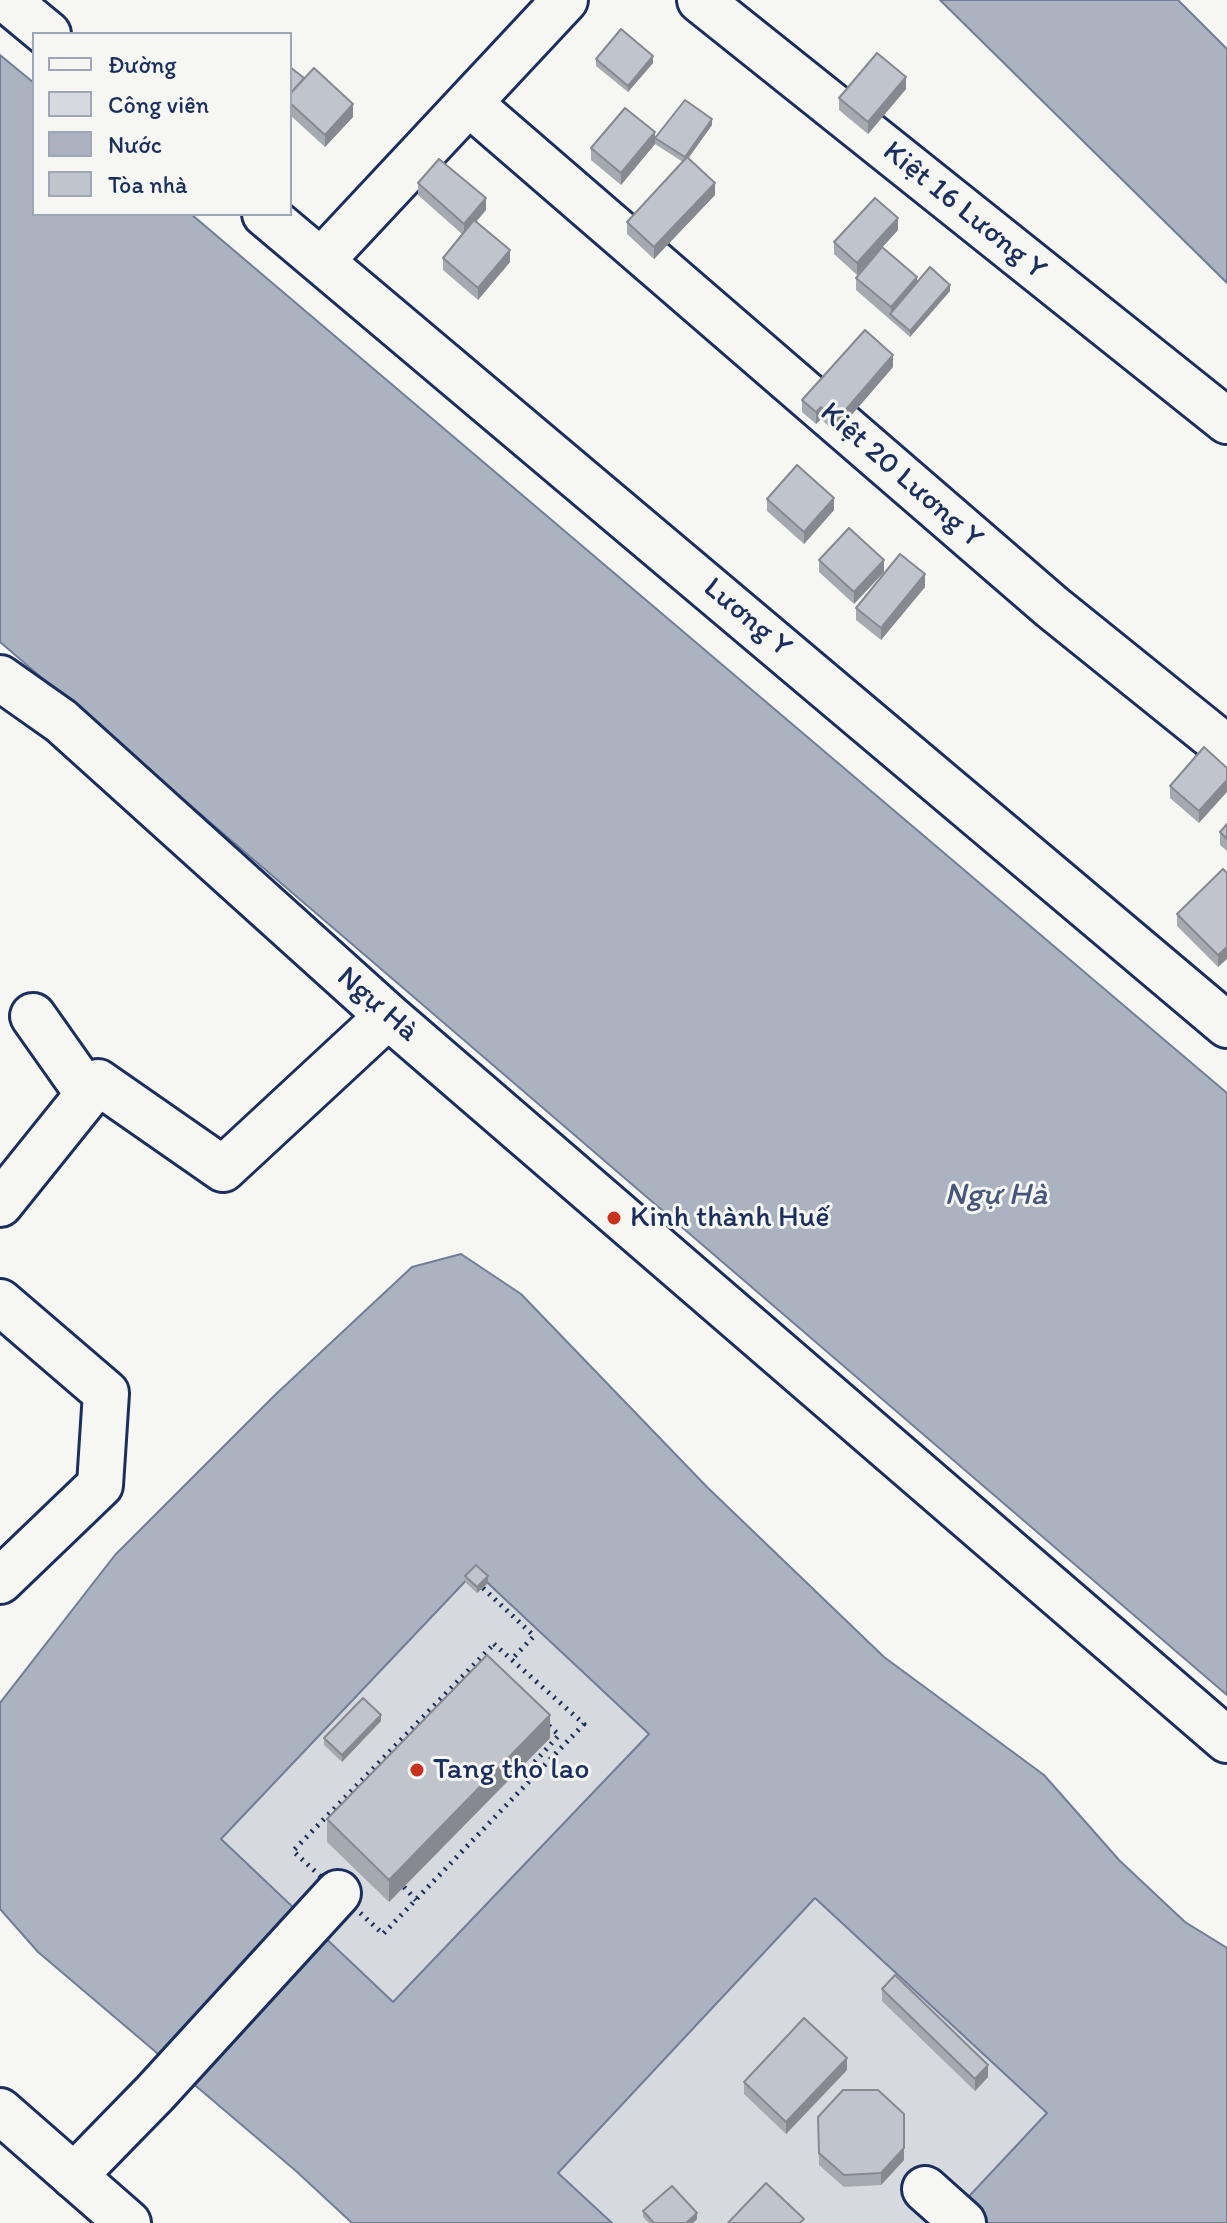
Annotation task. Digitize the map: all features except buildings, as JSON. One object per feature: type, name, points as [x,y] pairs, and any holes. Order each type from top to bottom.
[{"type":"street","points":[[7,0],[46,32]]},
{"type":"street","points":[[321,261],[565,0]]},
{"type":"street","name":"Kiệt 16 Lương Y","points":[[700,0],[1227,421]]},
{"type":"street","name":"Kiệt 20 Lương Y","points":[[470,104],[1052,607],[1227,748]]},
{"type":"street","name":"Lương Y","points":[[267,216],[1227,1025]]},
{"type":"street","name":"Ngự Hà","points":[[0,678],[61,721],[388,1016],[1227,1740]]},
{"type":"street","points":[[33,1016],[88,1094]]},
{"type":"street","points":[[0,1204],[98,1082],[223,1169],[388,1016]]},
{"type":"street","points":[[0,1302],[106,1393],[100,1485],[0,1581]]},
{"type":"street","points":[[74,2176],[155,2093],[326,1906]]},
{"type":"street","points":[[0,2111],[128,2223]]},
{"type":"street","points":[[925,2189],[963,2223]]},
{"type":"path","points":[[483,1588],[534,1636],[512,1659]]},
{"type":"path","points":[[494,1644],[512,1659],[584,1724],[383,1934],[326,1906],[293,1851],[494,1644]]},
{"type":"path","points":[[445,1695],[452,1700]]},
{"type":"path","points":[[536,1774],[530,1767],[559,1735],[541,1718]]},
{"type":"path","points":[[327,1815],[334,1821]]},
{"type":"path","points":[[404,1887],[416,1900]]},
{"type":"green space","points":[[476,1571],[649,1734],[393,2003],[220,1839]]},
{"type":"green space","points":[[815,1898],[1047,2113],[944,2223],[612,2223],[558,2173]]},
{"type":"water","points":[[940,0],[1178,0],[1227,49],[1227,283]]},
{"type":"water","name":"Ngự Hà","points":[[0,55],[32,81],[32,216],[193,216],[1227,1093],[1227,1695],[0,642]]},
{"type":"water","points":[[461,1254],[521,1294],[707,1487],[884,1657],[1044,1775],[1119,1860],[1185,1922],[1227,1948],[1227,2223],[944,2223],[1047,2113],[815,1898],[558,2173],[612,2223],[352,2223],[296,2171],[38,1952],[0,1909],[0,1703],[115,1555],[275,1395],[412,1267]],"holes":[[[475,1571],[649,1734],[393,2002],[221,1839]]]},
{"type":"place","name":"Kinh thành Huế","points":[[614,1218]]},
{"type":"place","name":"Tang tho lao","points":[[417,1770]]}]
